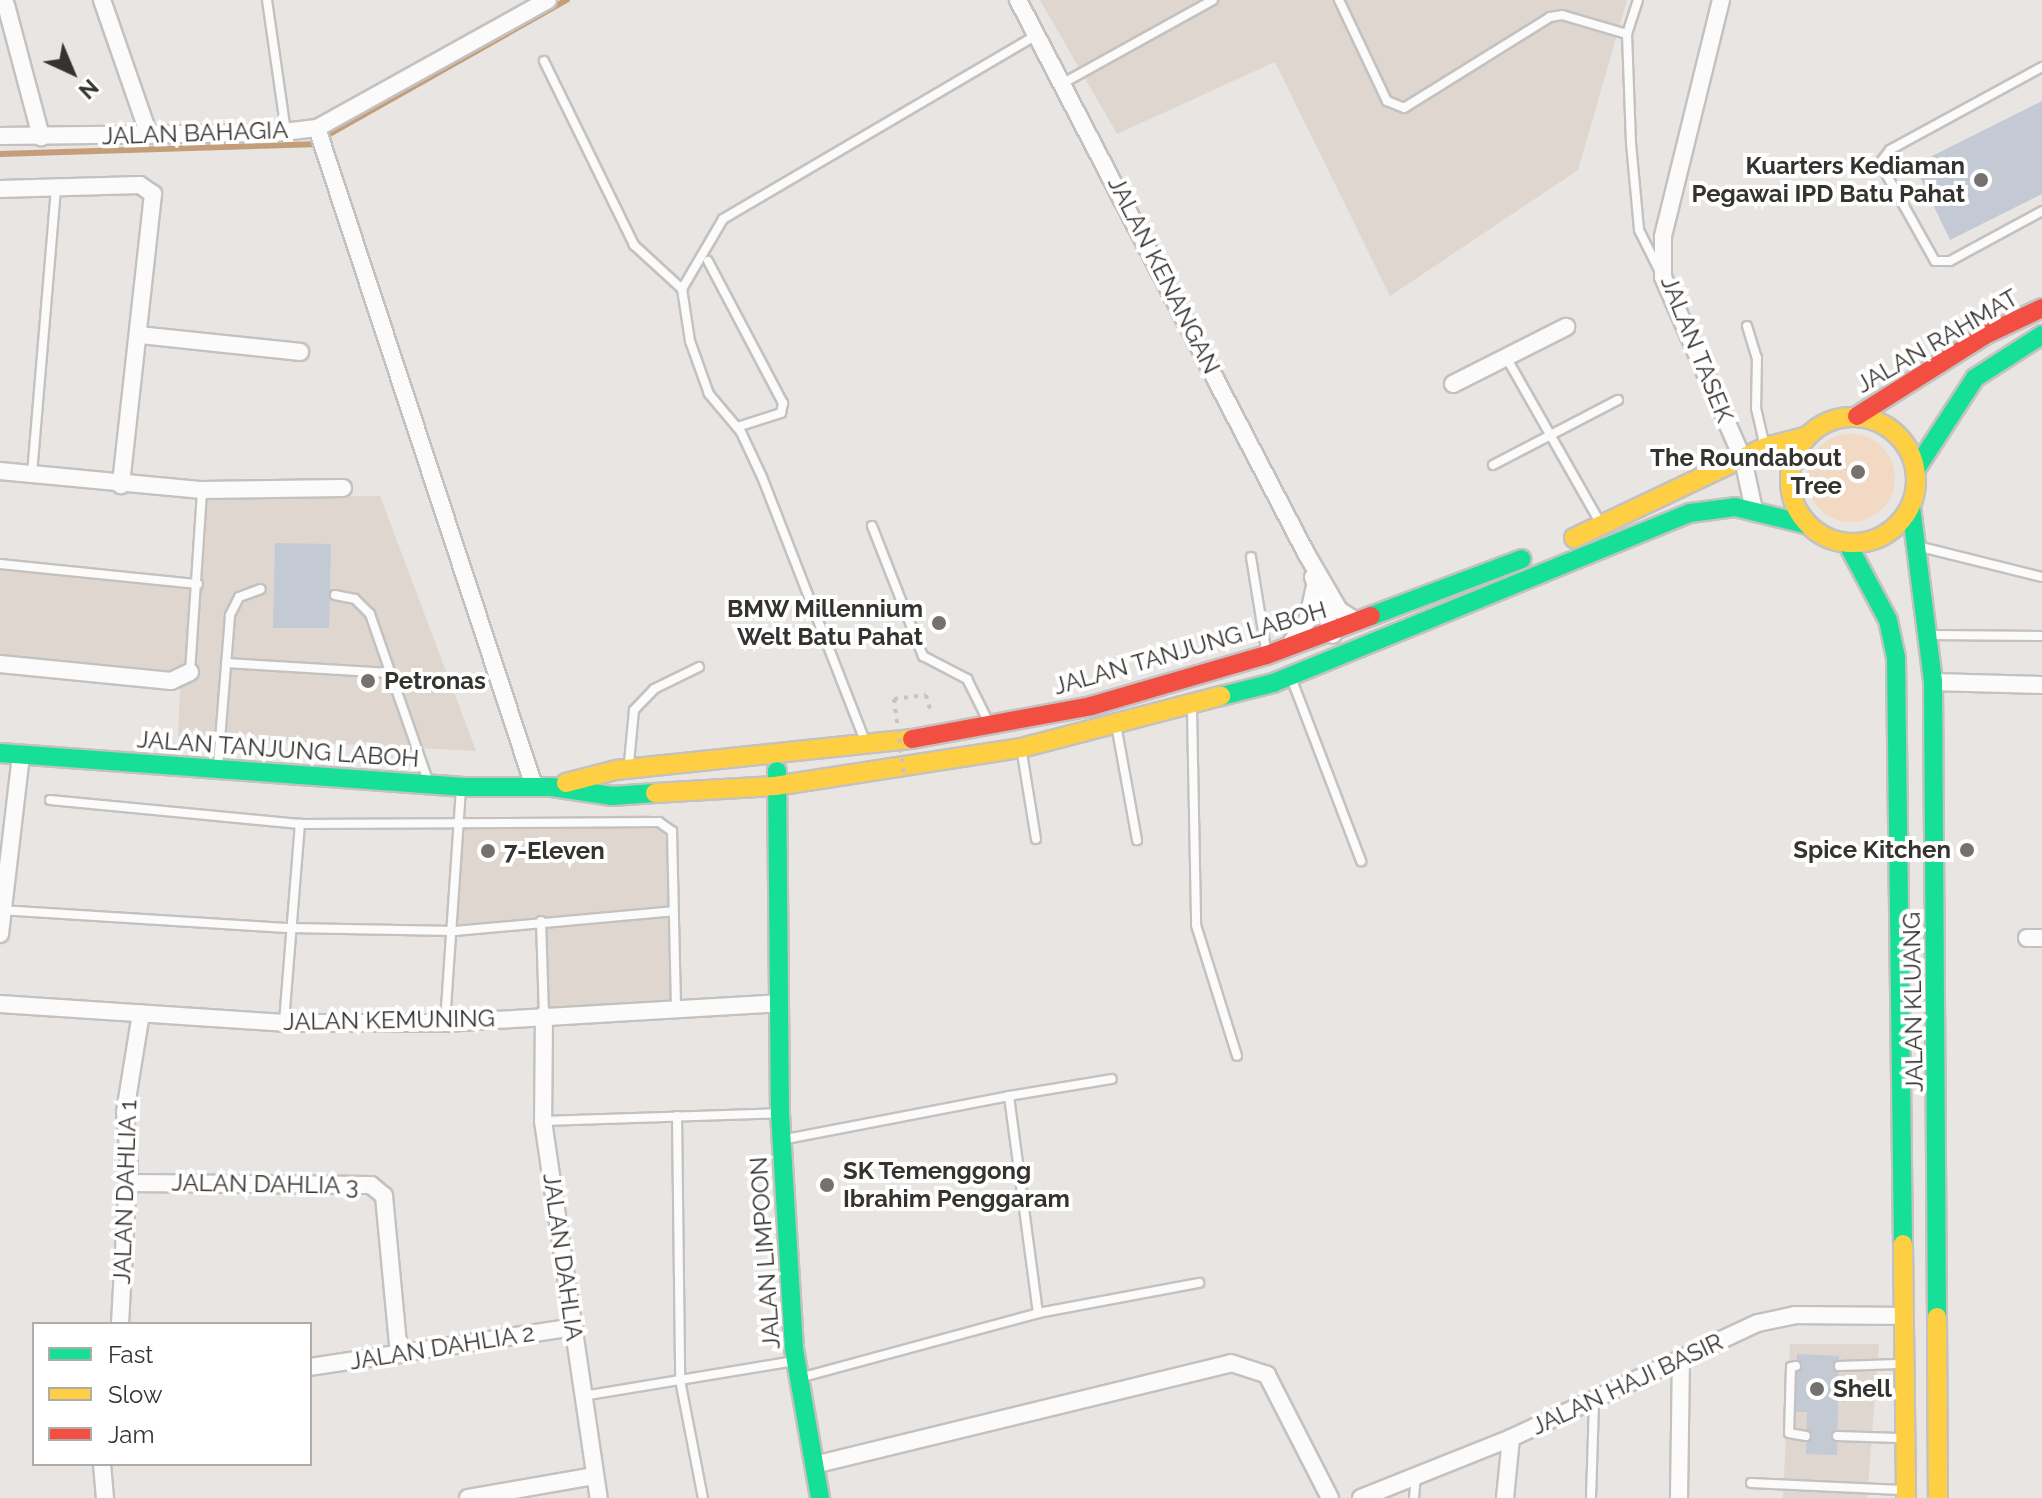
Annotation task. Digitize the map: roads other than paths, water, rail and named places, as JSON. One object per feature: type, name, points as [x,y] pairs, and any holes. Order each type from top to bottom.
[{"type":"main road","name":"JALAN RAHMAT","points":[[1857,416],[1985,335],[2042,308]]},
{"type":"main road","name":"JALAN RAHMAT","points":[[1916,469],[1975,378],[2042,335]]},
{"type":"main road","points":[[1857,416],[1895,433],[1916,469],[1911,507],[1884,535],[1847,543],[1809,525],[1797,509],[1791,481],[1797,452],[1808,436],[1839,418],[1857,416]]},
{"type":"main road","name":"JALAN TANJUNG LABOH","points":[[543,786],[629,768],[867,747],[1091,706],[1275,652],[1359,622],[1601,526],[1766,447],[1808,436]]},
{"type":"main road","name":"JALAN KLUANG","points":[[1911,507],[1933,682],[1938,1498]]},
{"type":"main road","name":"JALAN TANJUNG LABOH","points":[[0,753],[461,787],[543,786],[612,796],[775,786],[1021,748],[1117,726],[1290,676],[1690,513],[1714,508],[1754,510],[1809,525]]},
{"type":"main road","name":"JALAN KLUANG","points":[[1847,543],[1888,620],[1896,657],[1906,1494]]},
{"type":"main road","name":"JALAN LIMPOON","points":[[778,756],[775,786],[780,1113],[797,1370],[820,1498]]},
{"type":"main road","points":[[1903,1316],[1924,1299],[1926,1216],[1938,1192]]},
{"type":"street","points":[[102,0],[149,135]]},
{"type":"street","name":"JALAN BAHAGIA","points":[[0,136],[319,132],[548,0]]},
{"type":"street","name":"JALAN KENANGAN","points":[[1018,0],[1065,82],[1306,553],[1339,610],[1359,622]]},
{"type":"street","name":"JALAN TASEK","points":[[1721,0],[1663,237],[1663,277],[1743,459],[1754,510]]},
{"type":"street","points":[[6,5],[41,137]]},
{"type":"street","points":[[319,132],[543,786]]},
{"type":"street","points":[[0,189],[150,187],[154,200],[121,485]]},
{"type":"street","points":[[1453,384],[1566,327]]},
{"type":"street","points":[[139,335],[300,352]]},
{"type":"street","points":[[0,471],[121,485],[202,490],[343,488]]},
{"type":"street","name":"JALAN KENANGAN","points":[[1306,553],[1341,655]]},
{"type":"street","points":[[1275,652],[1307,621],[1316,585]]},
{"type":"street","points":[[0,664],[171,681],[190,672]]},
{"type":"street","points":[[1933,682],[2042,685]]},
{"type":"street","points":[[0,934],[6,809],[21,755]]},
{"type":"street","name":"JALAN KEMUNING","points":[[0,1004],[284,1023],[445,1023],[778,1003]]},
{"type":"street","name":"JALAN DAHLIA 1","points":[[120,1322],[128,1183],[125,1112],[141,1013]]},
{"type":"street","name":"JALAN DAHLIA","points":[[544,1015],[543,1121],[574,1327],[580,1397],[599,1498]]},
{"type":"street","name":"JALAN DAHLIA 3","points":[[128,1183],[371,1185],[384,1196],[399,1354]]},
{"type":"street","name":"JALAN HAJI BASIR","points":[[1361,1498],[1511,1438],[1758,1323],[1795,1315],[1903,1316]]},
{"type":"street","name":"JALAN DAHLIA 2","points":[[312,1367],[574,1327]]},
{"type":"street","points":[[1679,1498],[1681,1360]]},
{"type":"street","points":[[814,1465],[1231,1363],[1258,1368],[1277,1388],[1330,1498]]},
{"type":"street","points":[[1505,1498],[1511,1438]]},
{"type":"street","points":[[102,1466],[105,1498]]},
{"type":"street","points":[[468,1498],[594,1476]]},
{"type":"lane","points":[[267,0],[286,132]]},
{"type":"lane","points":[[1065,82],[1213,0]]},
{"type":"lane","points":[[1339,0],[1387,101],[1404,108],[1550,17],[1562,15],[1627,34]]},
{"type":"lane","points":[[1638,0],[1627,34],[1639,230],[1663,277]]},
{"type":"lane","points":[[682,289],[723,219],[1039,34]]},
{"type":"lane","points":[[544,61],[634,245],[682,289],[690,341],[709,394],[737,427],[762,477],[867,747]]},
{"type":"lane","points":[[2042,67],[1890,150],[1880,163],[1935,261],[1950,261],[2042,211]]},
{"type":"lane","points":[[32,475],[56,189]]},
{"type":"lane","points":[[708,261],[783,403],[781,413],[737,427]]},
{"type":"lane","points":[[1747,326],[1757,358],[1756,408],[1766,447]]},
{"type":"lane","points":[[1506,357],[1601,526]]},
{"type":"lane","points":[[1493,465],[1618,400]]},
{"type":"lane","points":[[190,672],[202,490]]},
{"type":"lane","points":[[872,526],[923,656],[972,684],[990,725]]},
{"type":"lane","points":[[1917,546],[2042,577]]},
{"type":"lane","points":[[1251,557],[1275,652]]},
{"type":"lane","points":[[0,564],[198,584]]},
{"type":"lane","points":[[218,770],[226,663],[235,604],[239,597],[261,589]]},
{"type":"lane","points":[[335,595],[355,599],[370,614],[429,784]]},
{"type":"lane","points":[[1928,635],[2042,636]]},
{"type":"lane","points":[[226,663],[390,673]]},
{"type":"lane","points":[[629,768],[634,710],[654,689],[699,667]]},
{"type":"lane","points":[[1290,676],[1361,861]]},
{"type":"lane","points":[[1192,705],[1196,925],[1237,1056]]},
{"type":"lane","points":[[1117,726],[1137,840]]},
{"type":"lane","points":[[1021,748],[1036,839]]},
{"type":"lane","points":[[445,1023],[455,931],[461,787]]},
{"type":"lane","points":[[50,800],[300,824],[659,822],[672,831],[676,1008]]},
{"type":"lane","points":[[284,1023],[300,824]]},
{"type":"lane","points":[[1,910],[290,928],[455,931],[673,911]]},
{"type":"lane","points":[[541,921],[544,1015]]},
{"type":"lane","points":[[782,1139],[1112,1079]]},
{"type":"lane","points":[[1009,1096],[1038,1313]]},
{"type":"lane","points":[[543,1121],[780,1113]]},
{"type":"lane","points":[[677,1116],[680,1380],[703,1498]]},
{"type":"lane","points":[[580,1397],[680,1380],[797,1370],[1038,1313],[1199,1283]]},
{"type":"lane","points":[[1839,1366],[1906,1364]]},
{"type":"lane","points":[[1796,1366],[1791,1367],[1789,1433],[1806,1436]]},
{"type":"lane","points":[[1591,1498],[1594,1401]]},
{"type":"lane","points":[[1837,1436],[1907,1438]]},
{"type":"lane","points":[[1414,1498],[1417,1474]]},
{"type":"lane","points":[[1751,1483],[1906,1494]]},
{"type":"waterway","points":[[0,154],[312,144],[567,0]]},
{"type":"place","name":"Kuarters Kediaman Pegawai IPD Batu Pahat","points":[[1981,180]]},
{"type":"place","name":"The Roundabout Tree","points":[[1858,472]]},
{"type":"place","name":"BMW Millennium Welt Batu Pahat","points":[[939,623]]},
{"type":"place","name":"Petronas","points":[[368,681]]},
{"type":"place","name":"Spice Kitchen","points":[[1967,850]]},
{"type":"place","name":"7-Eleven","points":[[488,851]]},
{"type":"place","name":"SK Temenggong Ibrahim Penggaram","points":[[827,1185]]},
{"type":"place","name":"Shell","points":[[1817,1389]]}]
